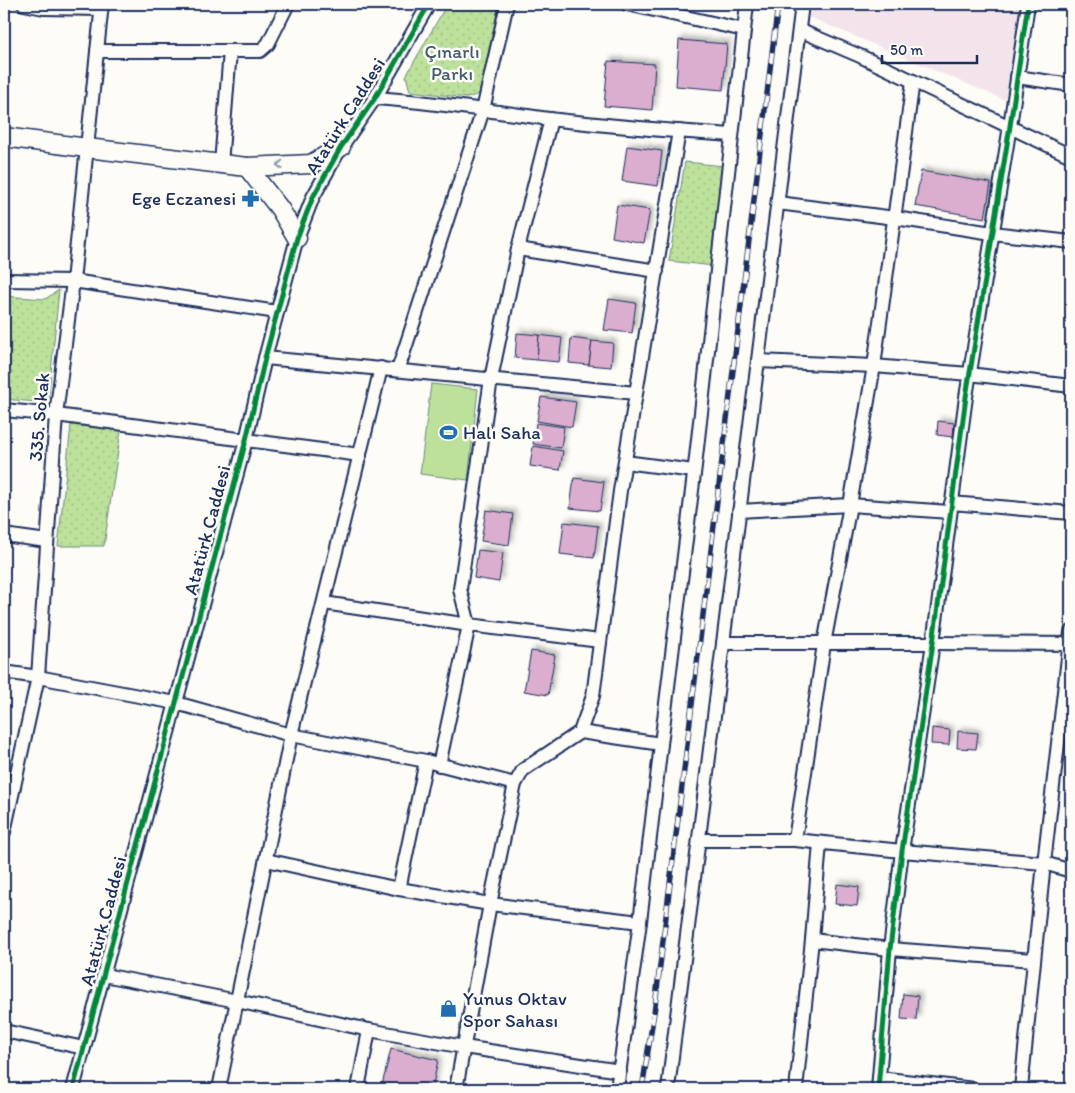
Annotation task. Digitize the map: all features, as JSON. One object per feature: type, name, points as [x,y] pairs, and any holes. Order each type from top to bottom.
[{"type":"street","points":[[24,4],[44,8],[102,6]]},
{"type":"street","points":[[97,51],[260,51],[268,44],[288,4]]},
{"type":"street","name":"Atatürk Caddesi","points":[[73,1089],[246,440],[297,238],[313,197],[341,146],[375,98],[429,4]]},
{"type":"street","points":[[398,370],[483,110],[507,4]]},
{"type":"street","points":[[627,4],[744,30]]},
{"type":"street","points":[[617,1089],[640,922],[747,4]]},
{"type":"street","points":[[668,1089],[802,4]]},
{"type":"street","points":[[974,1089],[878,1083],[890,949],[902,851],[970,374],[1028,4]]},
{"type":"street","name":"335. Sokak","points":[[4,832],[5,816],[38,677],[56,415],[73,280],[102,6]]},
{"type":"street","points":[[799,30],[913,81],[1071,156]]},
{"type":"street","points":[[221,164],[230,51]]},
{"type":"street","points":[[1017,77],[1071,85]]},
{"type":"street","points":[[795,840],[824,644],[874,366],[913,81]]},
{"type":"street","points":[[375,98],[420,101],[551,119],[732,135]]},
{"type":"street","points":[[439,765],[469,625],[460,589],[491,379],[518,249],[551,119]]},
{"type":"street","points":[[456,1089],[490,904],[515,784],[523,770],[580,732],[593,696],[620,491],[679,131]]},
{"type":"street","points":[[4,137],[247,167],[311,164],[341,146]]},
{"type":"street","points":[[247,167],[280,209],[297,238]]},
{"type":"street","points":[[778,203],[992,233],[1071,242]]},
{"type":"street","points":[[518,249],[657,271]]},
{"type":"street","points":[[4,280],[73,280],[277,312]]},
{"type":"street","points":[[266,358],[636,393]]},
{"type":"street","points":[[758,361],[874,366],[970,374],[1071,386]]},
{"type":"street","points":[[219,1089],[292,735],[381,368]]},
{"type":"street","points":[[4,410],[56,415],[360,455]]},
{"type":"street","points":[[625,462],[694,471]]},
{"type":"street","points":[[739,511],[850,504],[1071,513]]},
{"type":"street","points":[[4,535],[47,541]]},
{"type":"street","points":[[324,603],[469,625],[600,641]]},
{"type":"street","points":[[723,643],[824,644],[1071,640],[1044,863],[1021,1089]]},
{"type":"street","points":[[4,672],[176,703],[292,735],[426,761],[515,784]]},
{"type":"street","points":[[580,732],[661,744]]},
{"type":"street","points":[[399,889],[426,761]]},
{"type":"street","points":[[699,840],[795,840],[820,842],[1044,863],[1071,871]]},
{"type":"street","points":[[796,1089],[812,940],[820,842]]},
{"type":"street","points":[[266,860],[399,889],[490,904],[640,922]]},
{"type":"street","points":[[812,940],[890,949],[1034,960]]},
{"type":"street","points":[[104,975],[464,1048],[620,1071]]},
{"type":"street","points":[[358,1089],[369,1030]]},
{"type":"street","points":[[4,1031],[84,1048]]},
{"type":"shaded area","points":[[811,4],[1024,4],[1005,100],[809,17]]},
{"type":"green space","name":"Çınarlı Parkı","points":[[447,4],[499,4],[479,94],[467,98],[410,91],[406,76]]},
{"type":"green space","points":[[685,162],[724,166],[714,266],[669,261]]},
{"type":"green space","points":[[59,290],[48,403],[4,399],[4,296],[45,299]]},
{"type":"green space","name":"Halı Saha","points":[[431,384],[478,389],[468,480],[420,474]]},
{"type":"green space","points":[[71,425],[121,430],[104,546],[58,546]]},
{"type":"building","points":[[679,40],[727,44],[723,90],[676,86]]},
{"type":"building","points":[[608,61],[655,64],[652,110],[604,106]]},
{"type":"building","points":[[627,146],[662,151],[658,186],[622,181]]},
{"type":"building","points":[[921,171],[991,183],[985,218],[915,206]]},
{"type":"building","points":[[617,205],[650,210],[644,243],[612,237]]},
{"type":"building","points":[[609,299],[636,303],[632,333],[604,330]]},
{"type":"building","points":[[517,333],[539,335],[537,360],[515,358]]},
{"type":"building","points":[[539,335],[562,338],[559,362],[537,360]]},
{"type":"building","points":[[571,338],[592,341],[589,365],[569,363]]},
{"type":"building","points":[[592,341],[613,343],[611,367],[589,365]]},
{"type":"building","points":[[541,397],[576,402],[572,427],[537,421]]},
{"type":"building","points":[[938,421],[954,423],[953,437],[937,435]]},
{"type":"building","points":[[536,423],[564,427],[561,448],[533,444]]},
{"type":"building","points":[[533,446],[563,451],[560,470],[530,466]]},
{"type":"building","points":[[574,478],[604,482],[600,511],[570,508]]},
{"type":"building","points":[[486,510],[513,514],[509,545],[481,541]]},
{"type":"building","points":[[564,522],[598,526],[594,558],[560,554]]},
{"type":"building","points":[[478,550],[503,553],[499,582],[474,578]]},
{"type":"building","points":[[531,651],[555,655],[548,695],[524,691]]},
{"type":"building","points":[[932,728],[950,730],[949,745],[931,744]]},
{"type":"building","points":[[958,731],[978,733],[976,749],[957,748]]},
{"type":"building","points":[[837,884],[859,887],[857,906],[835,904]]},
{"type":"building","points":[[903,994],[918,996],[916,1020],[901,1019]]},
{"type":"building","points":[[391,1049],[438,1060],[432,1089],[381,1089]]},
{"type":"railway","points":[[642,1089],[655,1006],[778,4]]},
{"type":"cycle path","points":[[73,1089],[246,440],[265,358],[297,238],[313,197],[341,147],[375,98],[429,4]]},
{"type":"cycle path","points":[[878,1089],[890,949],[902,851],[933,643],[966,397],[1028,4]]},
{"type":"place","name":"Ege Eczanesi","points":[[250,198]]},
{"type":"place","name":"Halı Saha","points":[[449,432]]},
{"type":"place","name":"Yunus Oktav Spor Sahası","points":[[449,1009]]}]
